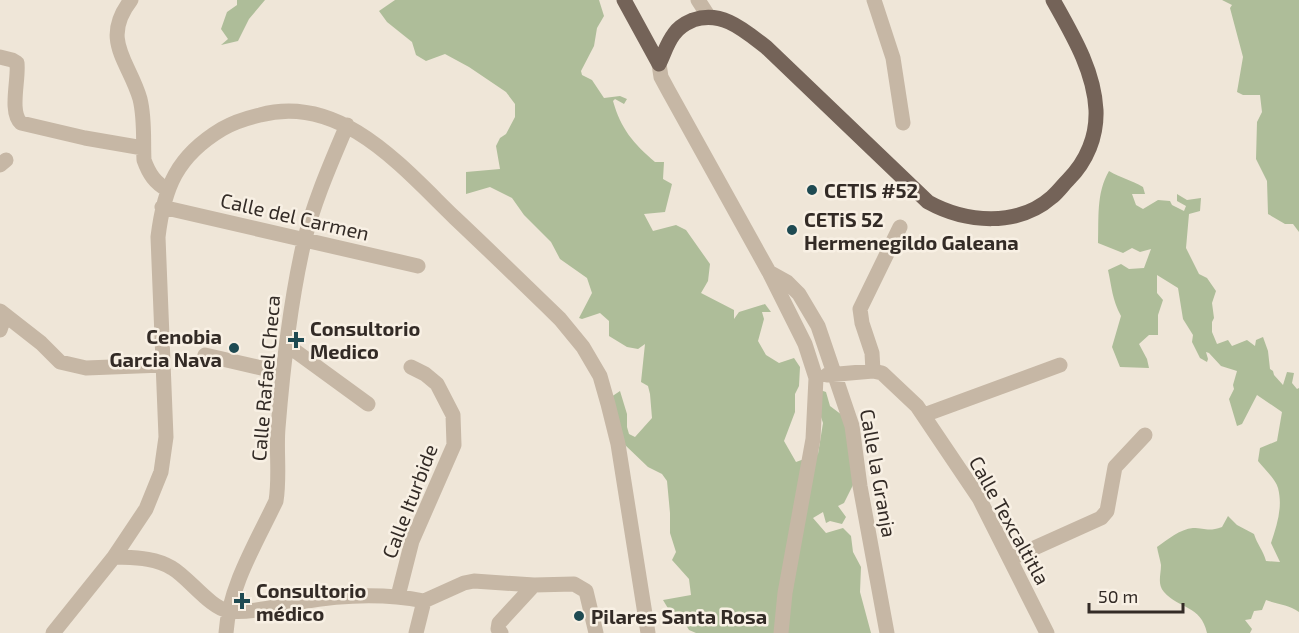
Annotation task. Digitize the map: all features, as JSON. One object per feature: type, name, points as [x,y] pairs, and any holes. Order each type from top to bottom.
[{"type":"main road","points":[[624,0],[659,64]]},
{"type":"main road","points":[[659,64],[675,33],[691,21],[709,17],[728,21],[740,27],[766,47],[928,202],[944,210],[971,218],[1001,218],[1026,212],[1051,198],[1086,158],[1095,133],[1094,90],[1080,48],[1053,0]]},
{"type":"street","points":[[131,0],[121,13],[117,46],[140,100],[144,160],[152,177],[168,190]]},
{"type":"street","points":[[698,0],[709,17]]},
{"type":"street","points":[[874,0],[893,58],[903,123]]},
{"type":"street","points":[[0,57],[17,63],[15,111],[17,120],[21,123],[85,138],[143,148]]},
{"type":"street","points":[[659,64],[668,90],[770,272],[805,344],[816,378],[813,439],[785,593],[781,633]]},
{"type":"street","points":[[53,633],[114,557],[146,509],[161,472],[166,437],[158,237],[162,207],[168,190],[184,159],[202,141],[231,124],[276,110],[286,110],[322,116],[347,125],[395,160],[560,319],[584,347],[600,376],[618,444],[648,633]]},
{"type":"street","name":"Calle Rafael Checa","points":[[226,633],[227,612],[276,501],[278,429],[295,286],[304,240],[318,195],[347,125]]},
{"type":"street","name":"Calle del Carmen","points":[[162,207],[418,266]]},
{"type":"street","points":[[816,378],[835,373],[873,371],[872,353],[860,309],[900,227]]},
{"type":"street","name":"Calle la Granja","points":[[770,272],[787,282],[799,294],[818,326],[835,373],[852,426],[860,486],[887,633]]},
{"type":"street","points":[[0,330],[3,313],[41,343],[60,362],[70,365],[86,368],[163,365]]},
{"type":"street","points":[[287,345],[368,404]]},
{"type":"street","points":[[205,355],[284,373]]},
{"type":"street","points":[[924,415],[1060,365]]},
{"type":"street","name":"Calle Iturbide","points":[[398,596],[412,541],[454,445],[453,415],[438,384],[411,367]]},
{"type":"street","name":"Calle Texcaltitla","points":[[873,371],[882,373],[924,415],[979,498],[1047,633]]},
{"type":"street","points":[[1010,559],[1101,518],[1107,511],[1116,467],[1145,435]]},
{"type":"street","points":[[114,557],[144,559],[172,568],[200,595],[227,612],[307,601],[398,596],[424,601],[464,583],[474,581],[581,586],[590,599],[596,633]]},
{"type":"street","points":[[499,629],[534,585]]},
{"type":"street","points":[[416,633],[424,601]]},
{"type":"green space","points":[[237,0],[265,0],[249,19],[238,41],[221,45],[228,39],[221,29],[227,12],[237,5]]},
{"type":"green space","points":[[395,0],[599,0],[604,16],[597,28],[594,46],[581,71],[582,75],[592,80],[604,98],[620,96],[627,99],[624,104],[615,99],[613,101],[624,128],[634,142],[655,162],[664,162],[663,179],[672,184],[665,212],[644,214],[653,231],[676,225],[686,230],[710,264],[708,281],[701,293],[734,310],[734,319],[739,312],[765,304],[771,312],[762,312],[764,319],[758,341],[766,355],[779,363],[794,358],[800,367],[799,386],[795,394],[795,412],[784,441],[796,462],[818,454],[823,423],[811,387],[826,392],[830,406],[842,415],[859,473],[844,503],[838,506],[846,517],[842,524],[830,521],[826,523],[823,512],[813,518],[826,533],[843,528],[851,536],[853,552],[861,567],[860,592],[871,633],[696,633],[689,630],[686,625],[678,625],[663,600],[691,595],[689,579],[672,560],[676,552],[670,533],[667,481],[662,474],[648,467],[624,444],[611,397],[620,391],[627,414],[629,434],[635,437],[652,418],[648,386],[641,382],[645,344],[638,349],[627,347],[609,336],[609,321],[600,313],[579,318],[592,293],[587,278],[560,259],[551,242],[524,215],[512,198],[490,187],[466,194],[466,172],[500,169],[496,146],[515,117],[515,104],[506,92],[445,54],[426,61],[416,55],[412,42],[387,22],[379,11]]},
{"type":"green space","points":[[1222,0],[1299,0],[1299,232],[1293,224],[1285,224],[1268,214],[1267,181],[1256,159],[1257,122],[1262,112],[1260,95],[1243,95],[1237,92],[1243,57],[1230,8],[1232,5]]},
{"type":"green space","points":[[1109,171],[1143,187],[1145,194],[1132,194],[1136,205],[1143,209],[1158,200],[1170,201],[1172,205],[1184,211],[1186,206],[1177,201],[1177,194],[1187,200],[1201,198],[1200,211],[1189,214],[1186,248],[1199,274],[1207,278],[1216,291],[1212,303],[1214,318],[1212,332],[1217,344],[1228,340],[1232,346],[1247,340],[1255,346],[1256,340],[1263,337],[1268,351],[1270,369],[1274,375],[1283,385],[1287,372],[1294,373],[1292,383],[1297,389],[1299,388],[1299,612],[1266,600],[1262,610],[1254,611],[1251,619],[1245,620],[1252,629],[1250,633],[1207,633],[1200,617],[1195,612],[1170,597],[1162,589],[1161,565],[1157,547],[1183,530],[1193,528],[1210,530],[1222,527],[1228,516],[1237,525],[1254,534],[1266,561],[1280,562],[1271,543],[1280,509],[1278,488],[1258,461],[1260,448],[1277,441],[1282,412],[1257,395],[1242,424],[1237,426],[1229,399],[1234,389],[1237,371],[1221,366],[1209,353],[1206,352],[1207,362],[1200,358],[1192,342],[1193,335],[1183,319],[1178,288],[1157,275],[1157,293],[1163,300],[1158,315],[1158,335],[1149,335],[1139,344],[1149,368],[1120,367],[1112,347],[1121,316],[1114,299],[1108,270],[1121,264],[1129,269],[1144,268],[1151,249],[1140,252],[1132,248],[1123,253],[1098,243],[1100,197]]},
{"type":"place","name":"CETIS #52","points":[[812,190]]},
{"type":"place","name":"CETiS 52 Hermenegildo Galeana","points":[[792,230]]},
{"type":"place","name":"Consultorio Medico","points":[[296,340]]},
{"type":"place","name":"Cenobia Garcia Nava","points":[[234,348]]},
{"type":"place","name":"Consultorio médico","points":[[242,601]]},
{"type":"place","name":"Pilares Santa Rosa","points":[[579,616]]}]
